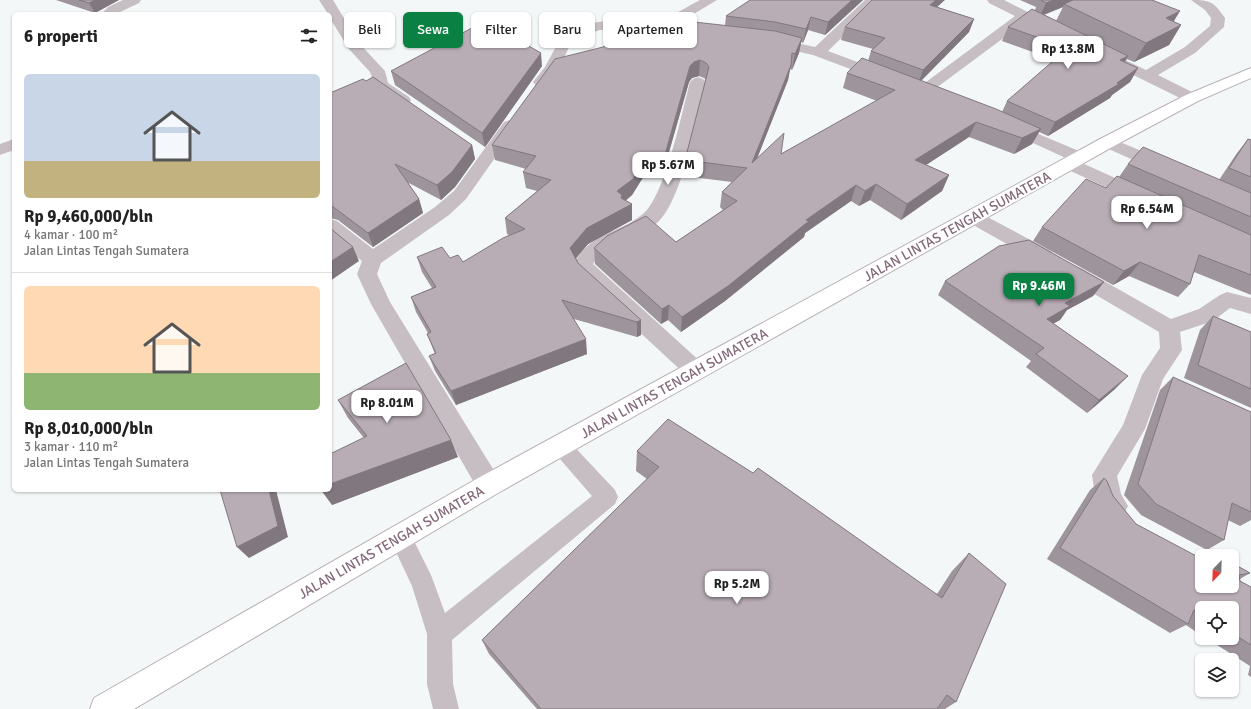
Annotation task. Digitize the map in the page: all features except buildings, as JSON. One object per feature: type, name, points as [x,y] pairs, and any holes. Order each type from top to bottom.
[{"type":"highway","name":"JALAN LINTAS TENGAH SUMATERA","points":[[105,709],[560,445],[1108,142],[1192,98],[1251,73]]},
{"type":"street","points":[[110,12],[134,0]]},
{"type":"street","points":[[343,0],[330,8],[353,45],[414,108]]},
{"type":"street","points":[[689,12],[710,0]]},
{"type":"street","points":[[818,52],[873,0]]},
{"type":"street","points":[[994,0],[1066,37]]},
{"type":"street","points":[[1146,76],[1190,50],[1217,27],[1218,18],[1210,7],[1198,0]]},
{"type":"street","points":[[909,86],[1024,16]]},
{"type":"street","points":[[1039,23],[1052,17]]},
{"type":"street","points":[[532,95],[548,60],[569,38],[582,31],[603,25]]},
{"type":"street","points":[[697,32],[724,35]]},
{"type":"street","points":[[752,38],[772,41],[818,52],[941,98]]},
{"type":"street","points":[[1100,53],[1192,98]]},
{"type":"street","points":[[696,370],[587,272],[583,264],[587,255],[604,242],[643,222],[657,211],[668,192],[698,82]]},
{"type":"street","points":[[489,485],[376,296],[367,274],[373,259],[395,242],[442,212],[460,195],[481,153],[519,114]]},
{"type":"street","points":[[995,120],[1157,203]]},
{"type":"street","points":[[1108,142],[1180,174]]},
{"type":"street","points":[[0,150],[12,145]]},
{"type":"street","points":[[973,217],[1169,328],[1206,315],[1227,300],[1251,306]]},
{"type":"street","points":[[332,227],[373,259]]},
{"type":"street","points":[[1126,520],[1109,499],[1104,475],[1133,429],[1153,375],[1171,350],[1169,328]]},
{"type":"street","points":[[1153,375],[1174,385]]},
{"type":"lane","points":[[439,634],[607,497],[560,445]]},
{"type":"lane","points":[[400,537],[423,583],[439,634],[440,684],[446,709]]}]
